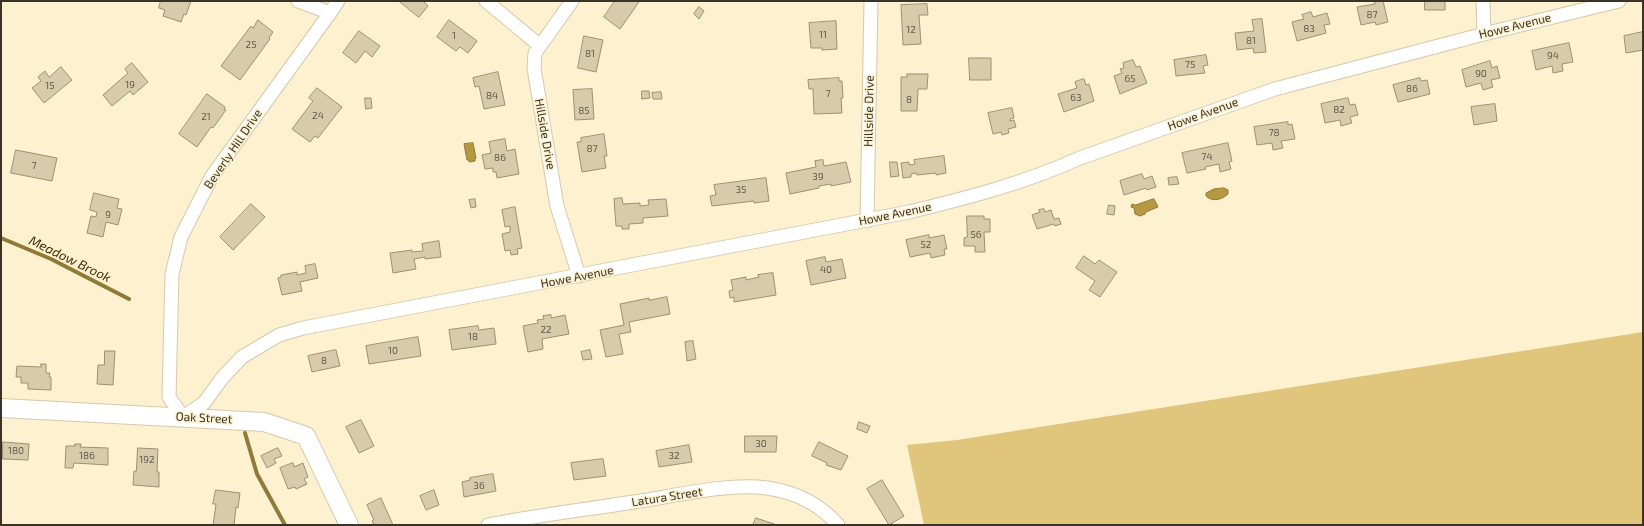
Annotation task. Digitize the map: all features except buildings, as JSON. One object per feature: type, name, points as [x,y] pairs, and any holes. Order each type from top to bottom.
[{"type":"street","points":[[298,1],[330,13]]},
{"type":"street","name":"Beverly Hill Drive","points":[[183,417],[169,397],[172,274],[181,237],[212,176],[338,1]]},
{"type":"street","points":[[486,1],[539,46]]},
{"type":"street","name":"Hillside Drive","points":[[572,1],[535,53],[534,68],[557,206],[579,276]]},
{"type":"street","name":"Hillside Drive","points":[[867,221],[871,1]]},
{"type":"street","points":[[1483,1],[1484,34]]},
{"type":"street","name":"Howe Avenue","points":[[183,417],[204,402],[242,357],[279,335],[310,327],[909,212],[983,193],[1049,172],[1080,158],[1275,89],[1484,34],[1619,1]]},
{"type":"street","name":"Oak Street","points":[[1,408],[264,422],[306,436],[349,525]]},
{"type":"street","name":"Latura Street","points":[[488,525],[700,492],[751,487],[779,490],[803,499],[825,513],[838,525]]},
{"type":"shaded area","points":[[473,143],[476,158],[475,161],[469,162],[469,160],[467,160],[464,144]]},
{"type":"shaded area","points":[[1224,188],[1228,190],[1228,194],[1223,198],[1214,200],[1206,196],[1206,193],[1214,189]]},
{"type":"shaded area","points":[[1154,199],[1158,207],[1140,216],[1135,214],[1134,208],[1131,207],[1132,204],[1135,205]]},
{"type":"shaded area","points":[[1643,332],[1643,525],[924,525],[907,445],[957,440]]},
{"type":"waterway","name":"Meadow Brook","points":[[1,238],[51,259],[129,299]]},
{"type":"waterway","name":"Meadow Brook","points":[[245,433],[257,474],[285,525]]}]
